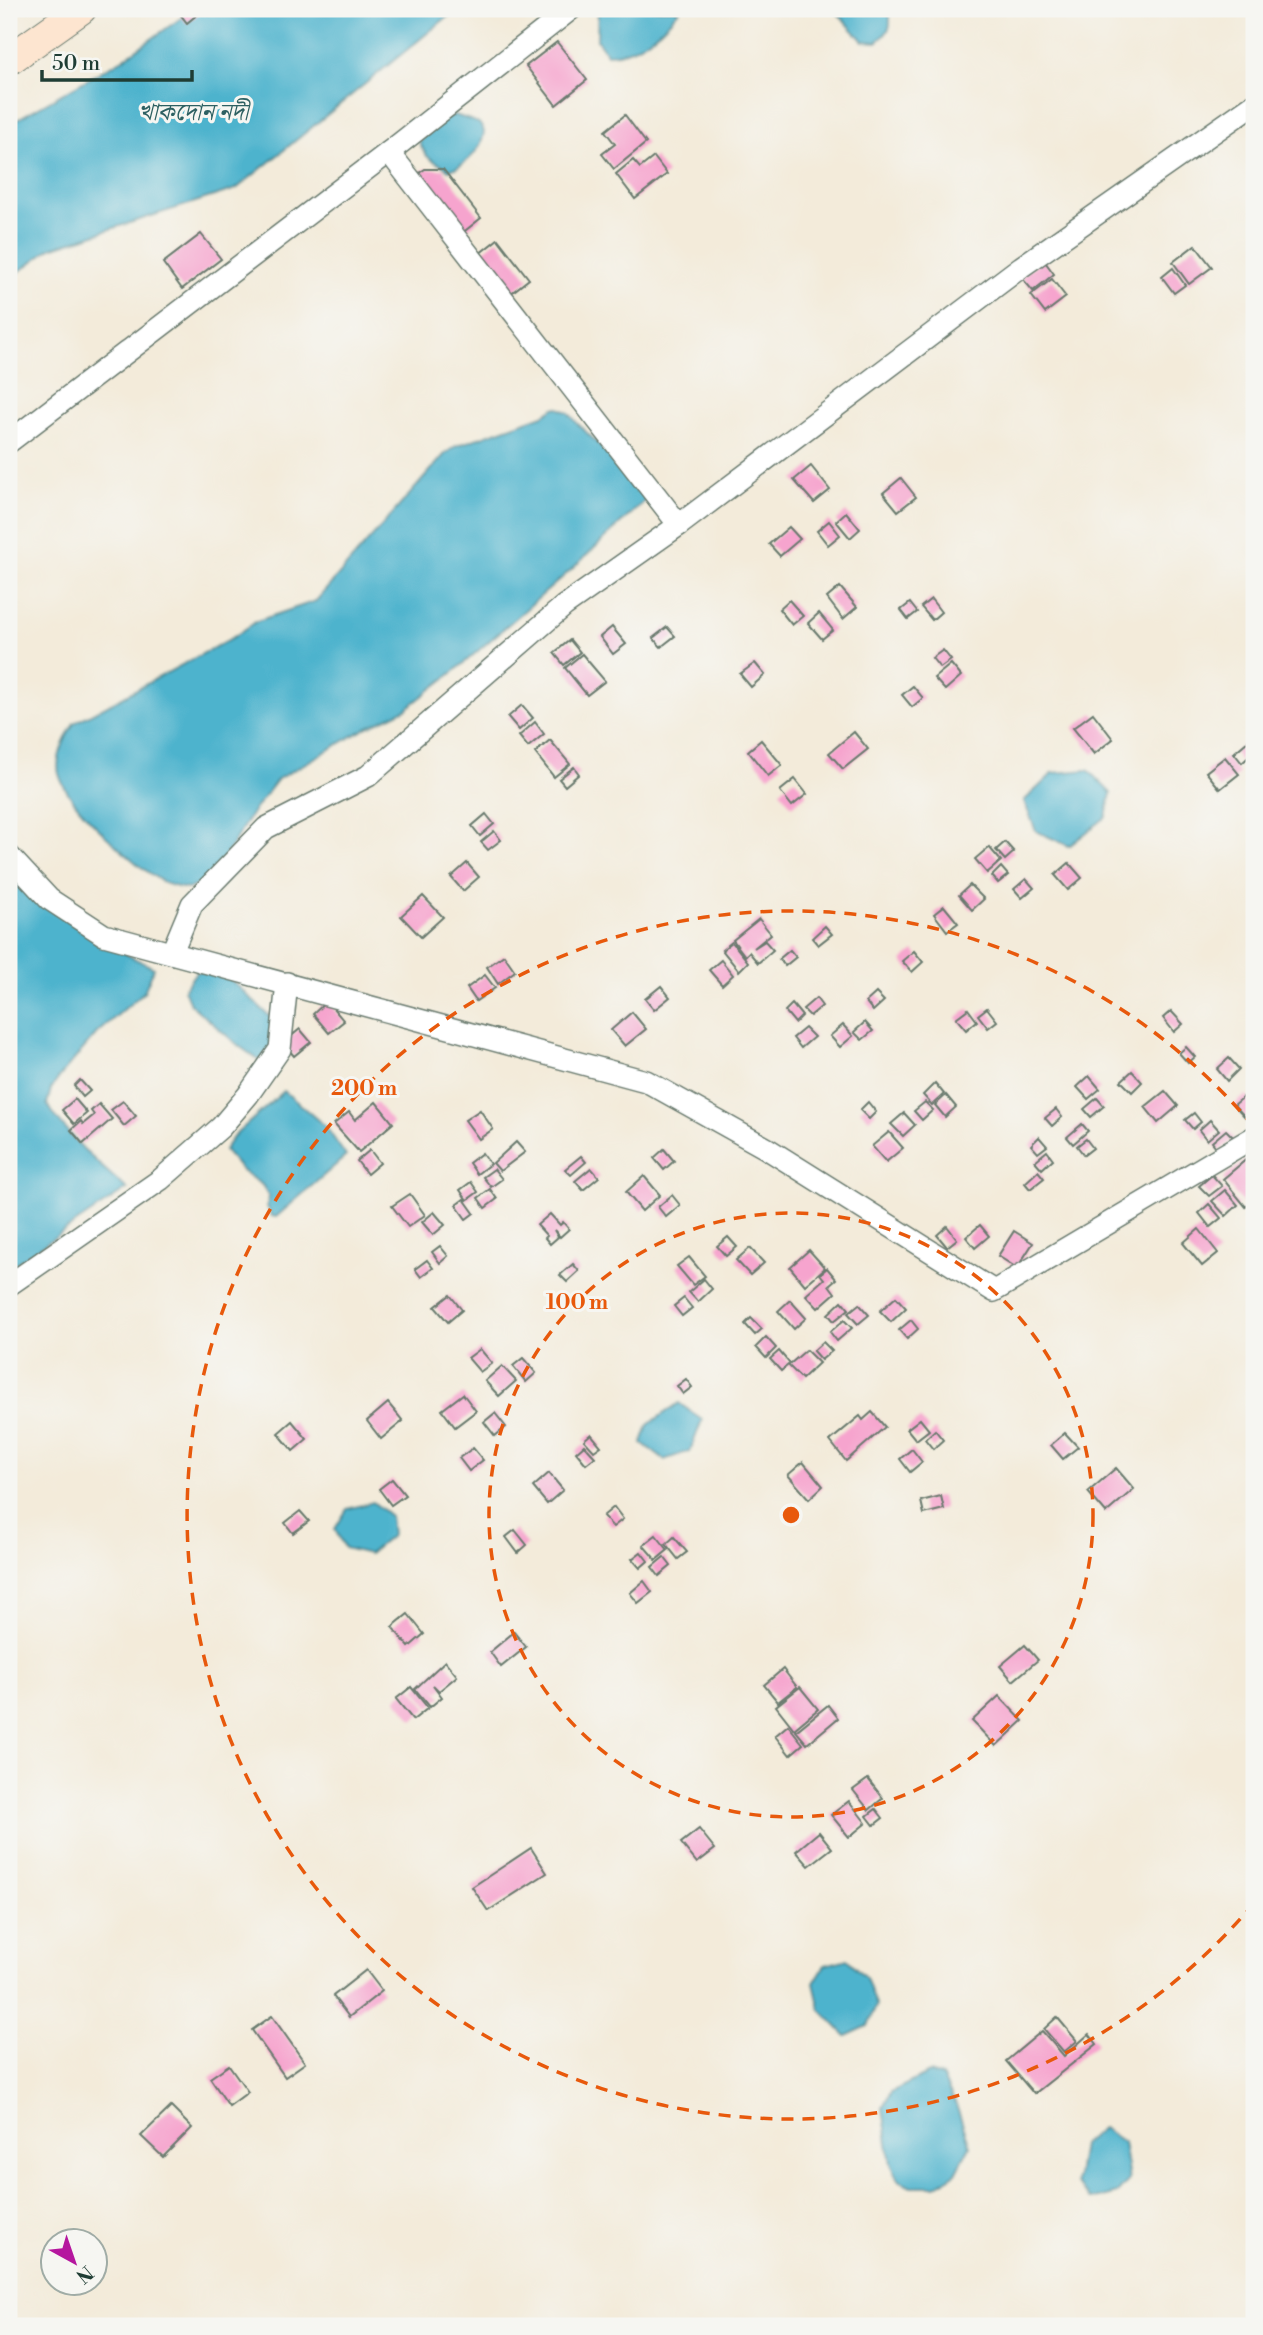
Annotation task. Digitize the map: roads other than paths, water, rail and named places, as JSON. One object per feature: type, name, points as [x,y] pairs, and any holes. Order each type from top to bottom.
[{"type":"street","points":[[9,60],[81,9]]},
{"type":"street","points":[[9,442],[389,152],[571,9]]},
{"type":"street","points":[[172,953],[192,904],[266,828],[369,776],[564,606],[679,525],[1021,267],[1254,104]]},
{"type":"street","points":[[389,152],[679,525]]},
{"type":"street","points":[[9,856],[48,899],[104,934],[646,1081],[766,1148],[994,1291],[1254,1137]]},
{"type":"street","points":[[9,1285],[160,1180],[221,1127],[248,1095],[280,1049],[287,983]]},
{"type":"water","name":"খাকদোন নদী","points":[[194,9],[457,9],[236,189],[51,248],[9,279],[9,124],[123,59]]},
{"type":"water","points":[[598,9],[680,9],[639,46],[607,54],[597,40]]},
{"type":"water","points":[[834,9],[889,9],[889,27],[877,42],[863,41]]},
{"type":"water","points":[[455,115],[479,123],[484,131],[480,144],[472,155],[461,165],[449,170],[428,157],[419,141],[443,119]]},
{"type":"water","points":[[556,407],[568,412],[628,473],[642,489],[646,500],[572,569],[456,670],[406,709],[370,726],[278,779],[251,814],[211,879],[188,889],[167,884],[122,851],[89,819],[65,787],[58,768],[60,754],[74,723],[232,638],[257,621],[316,601],[445,454],[456,446],[543,415]]},
{"type":"water","points":[[1088,770],[1111,793],[1106,817],[1069,846],[1036,831],[1024,801],[1053,773]]},
{"type":"water","points":[[9,870],[95,939],[154,968],[144,992],[97,1033],[51,1089],[47,1104],[74,1139],[127,1189],[9,1268]]},
{"type":"water","points":[[212,971],[229,978],[277,1023],[280,1040],[260,1061],[190,1004],[184,989],[196,972]]},
{"type":"water","points":[[284,1091],[326,1127],[346,1156],[276,1217],[271,1216],[267,1206],[269,1196],[262,1185],[242,1171],[224,1150],[234,1136]]},
{"type":"water","points":[[679,1403],[702,1420],[690,1451],[664,1460],[642,1443],[648,1425]]},
{"type":"water","points":[[373,1502],[390,1516],[392,1535],[369,1554],[344,1548],[335,1529],[347,1509]]},
{"type":"water","points":[[847,1959],[866,1978],[876,2005],[868,2026],[846,2036],[820,2009],[814,1983],[825,1965]]},
{"type":"water","points":[[929,2073],[942,2077],[956,2105],[970,2146],[956,2173],[935,2186],[911,2186],[899,2180],[891,2164],[883,2108],[891,2092]]},
{"type":"water","points":[[1102,2128],[1123,2142],[1129,2180],[1117,2193],[1091,2200],[1076,2183],[1082,2144]]}]
